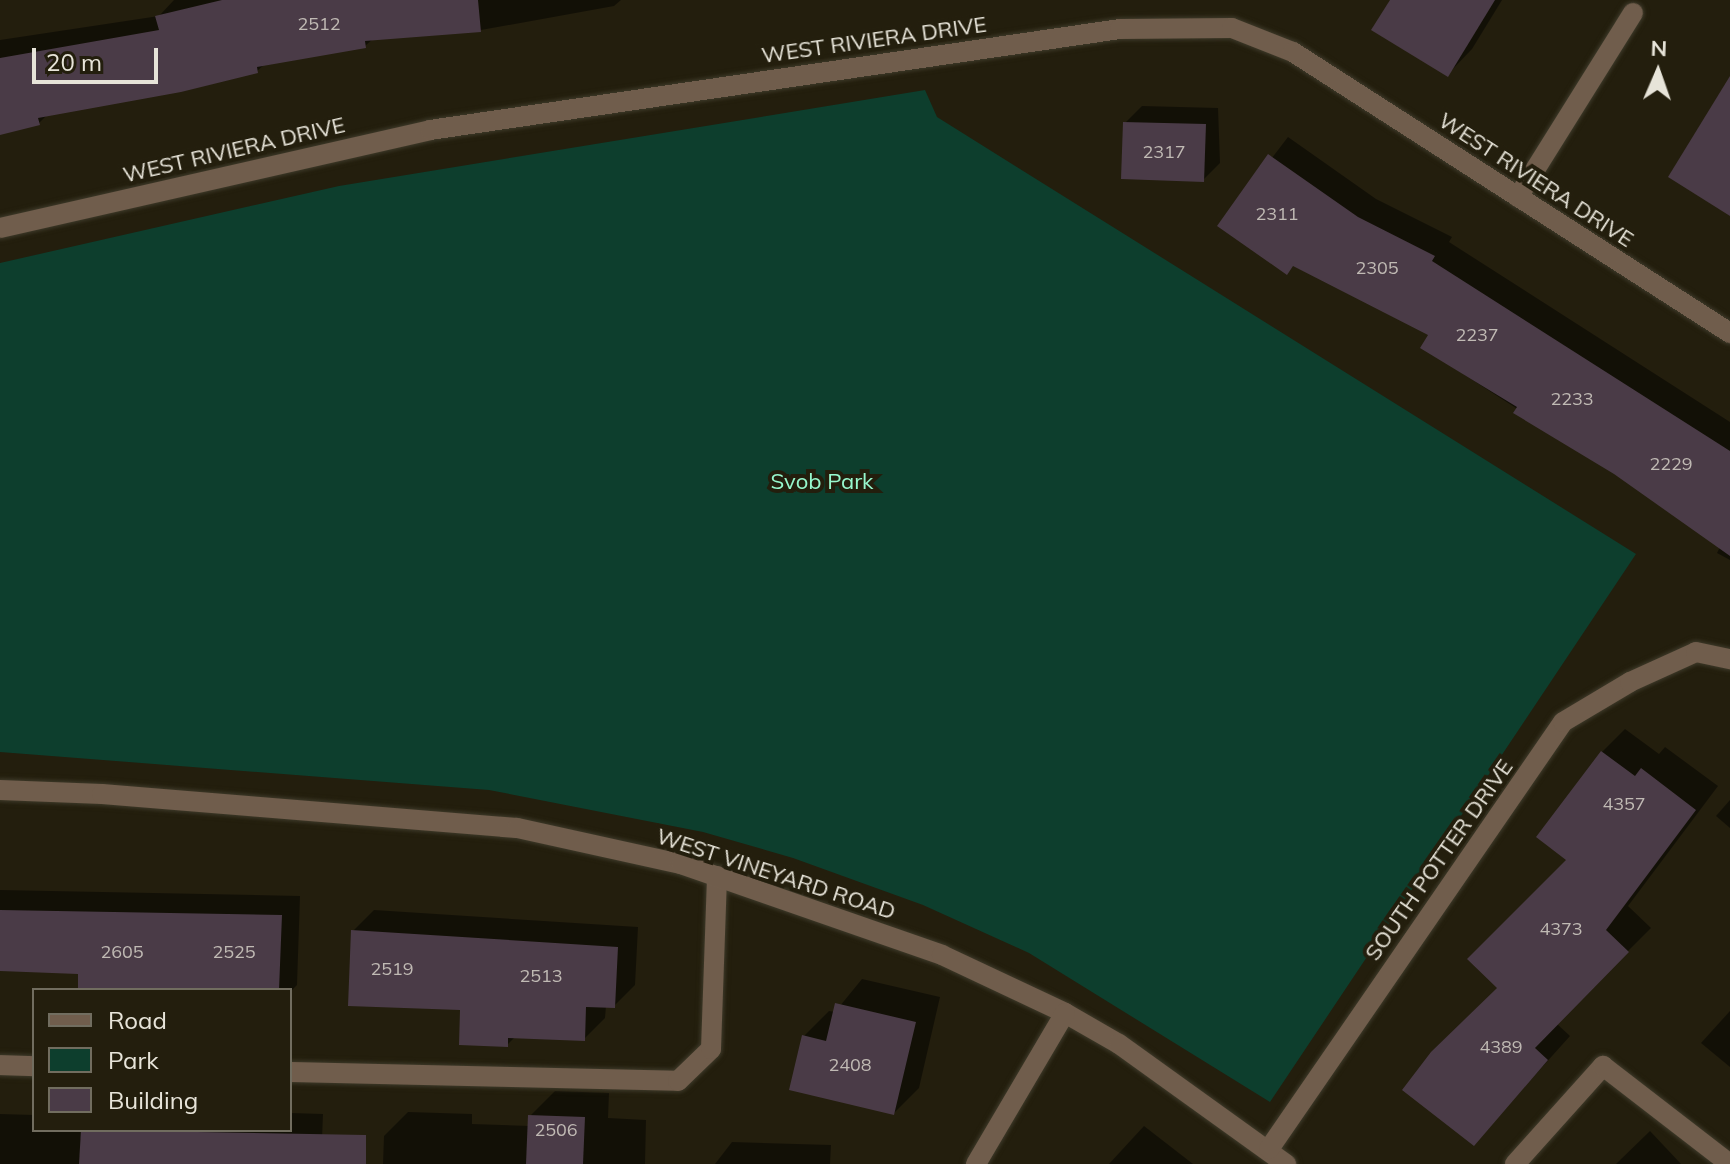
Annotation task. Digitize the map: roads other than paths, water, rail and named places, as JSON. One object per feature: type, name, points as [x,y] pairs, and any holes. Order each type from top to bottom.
[{"type":"street","points":[[1518,197],[1633,13]]},
{"type":"street","name":"WEST RIVIERA DRIVE","points":[[0,228],[430,130],[1120,29],[1232,28],[1293,52],[1730,333]]},
{"type":"street","name":"SOUTH POTTER DRIVE","points":[[1269,1149],[1563,722],[1630,682],[1696,652],[1730,659]]},
{"type":"street","name":"WEST VINEYARD ROAD","points":[[0,790],[102,794],[517,828],[717,876],[942,955],[1065,1013],[1119,1044],[1286,1164]]},
{"type":"street","points":[[292,1072],[678,1081],[711,1049],[717,876]]},
{"type":"street","points":[[976,1164],[1065,1013]]},
{"type":"street","points":[[0,1065],[32,1066]]},
{"type":"street","points":[[1515,1164],[1603,1066],[1730,1164]]},
{"type":"park label","name":"Svob Park","points":[[822,482]]}]
